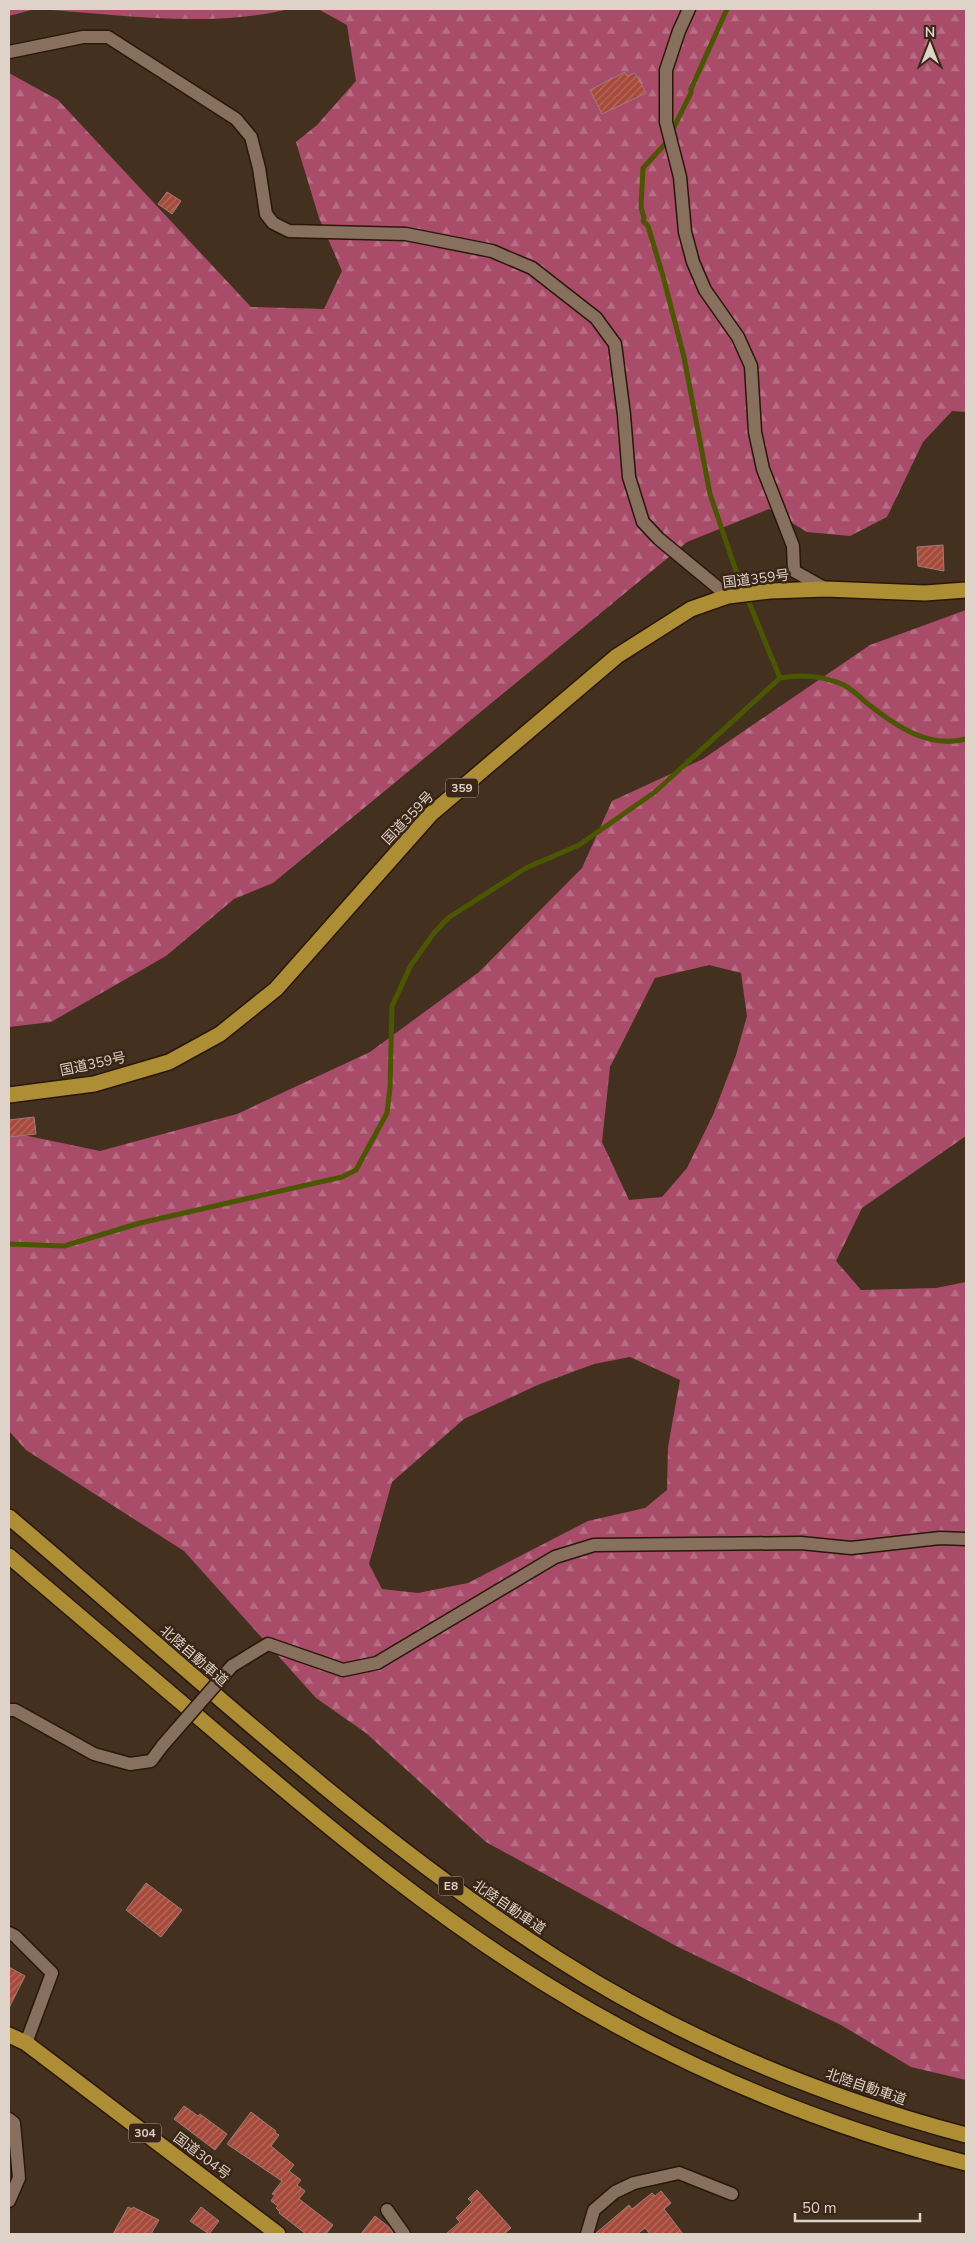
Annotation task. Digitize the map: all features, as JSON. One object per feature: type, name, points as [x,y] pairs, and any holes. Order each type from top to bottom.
[{"type":"highway","name":"国道359号","points":[[9,1095],[94,1084],[169,1062],[220,1034],[276,989],[431,814],[616,656],[691,609],[728,596],[770,591],[826,589],[925,593],[966,590]]},
{"type":"highway","name":"北陸自動車道","points":[[9,1517],[318,1783],[475,1904],[561,1961],[653,2014],[742,2058],[828,2092],[912,2120],[966,2134]]},
{"type":"highway","name":"E8","points":[[9,1556],[390,1878],[467,1933],[544,1984],[635,2036],[732,2083],[816,2117],[909,2148],[966,2163]]},
{"type":"highway","name":"国道304号","points":[[9,2035],[26,2043],[278,2234]]},
{"type":"street","points":[[689,9],[666,70],[666,122],[680,177],[685,232],[693,262],[705,290],[738,337],[750,366],[755,432],[763,469],[793,546],[794,571],[826,589]]},
{"type":"street","points":[[9,52],[83,37],[108,37],[236,119],[252,137],[266,214],[273,223],[289,231],[406,234],[492,251],[532,268],[596,318],[615,344],[624,415],[629,477],[643,522],[658,539],[728,596]]},
{"type":"street","points":[[9,1710],[15,1710],[94,1754],[130,1764],[150,1761],[232,1666],[268,1644],[343,1670],[377,1663],[555,1557],[594,1546],[800,1543],[851,1548],[940,1538],[966,1539]]},
{"type":"street","points":[[9,1933],[15,1936],[52,1973],[26,2043]]},
{"type":"street","points":[[9,2119],[14,2123],[19,2178],[9,2201]]},
{"type":"street","points":[[586,2234],[594,2210],[616,2192],[634,2183],[679,2173],[732,2194]]},
{"type":"street","points":[[387,2210],[404,2234]]},
{"type":"green space","points":[[9,9],[35,9],[9,16]]},
{"type":"green space","points":[[36,9],[289,9],[258,15],[195,19]]},
{"type":"green space","points":[[318,9],[966,9],[966,412],[952,411],[923,442],[887,517],[850,536],[807,532],[769,509],[687,542],[273,883],[234,899],[166,956],[51,1022],[9,1027],[9,73],[58,100],[251,307],[324,309],[342,271],[319,218],[296,142],[317,125],[356,81],[347,25]]},
{"type":"green space","points":[[966,610],[966,1136],[862,1208],[836,1261],[861,1290],[936,1288],[966,1282],[966,2080],[911,2067],[841,2025],[676,1946],[486,1842],[366,1733],[316,1698],[184,1551],[26,1450],[9,1431],[9,1132],[100,1151],[237,1114],[370,1052],[479,972],[582,868],[612,801],[703,759],[870,645]],"holes":[[[709,965],[741,973],[747,1016],[736,1055],[713,1115],[687,1168],[662,1197],[629,1200],[602,1142],[610,1067],[655,978]],[[630,1357],[680,1380],[668,1447],[667,1490],[645,1508],[588,1521],[468,1583],[418,1593],[382,1589],[369,1564],[392,1482],[464,1419],[540,1384],[594,1364]]]},
{"type":"building","points":[[625,72],[627,76],[635,73],[646,93],[602,114],[590,90]]},
{"type":"building","points":[[167,192],[181,201],[172,214],[158,204]]},
{"type":"building","points":[[943,545],[944,571],[918,566],[917,547]]},
{"type":"building","points":[[34,1117],[36,1134],[9,1137],[9,1120]]},
{"type":"building","points":[[146,1883],[182,1910],[161,1937],[126,1910]]},
{"type":"building","points":[[9,1967],[25,1976],[9,2008]]},
{"type":"building","points":[[184,2106],[198,2116],[200,2114],[227,2134],[215,2150],[174,2119]]},
{"type":"building","points":[[251,2112],[279,2135],[271,2146],[294,2165],[289,2171],[301,2180],[297,2185],[305,2191],[299,2199],[333,2225],[326,2234],[306,2234],[279,2213],[276,2208],[278,2206],[271,2201],[275,2195],[272,2194],[282,2181],[227,2144]]},
{"type":"building","points":[[477,2190],[511,2228],[504,2234],[446,2234],[460,2222],[456,2218],[472,2202],[468,2199]]},
{"type":"building","points":[[661,2191],[671,2203],[664,2209],[683,2234],[650,2234],[645,2228],[637,2234],[595,2234],[629,2205],[632,2209],[652,2193],[655,2196]]},
{"type":"building","points":[[128,2207],[132,2209],[133,2207],[159,2220],[151,2234],[113,2234]]},
{"type":"building","points":[[201,2207],[219,2221],[209,2234],[190,2221]]},
{"type":"building","points":[[375,2216],[389,2227],[394,2234],[361,2234]]},
{"type":"waterway","points":[[727,9],[691,89],[691,93],[666,143],[643,168],[641,207],[643,221],[648,226],[663,276],[684,357],[710,494],[735,568],[780,678]]},
{"type":"waterway","points":[[9,1244],[64,1246],[140,1223],[342,1177],[356,1170],[387,1113],[390,1088],[392,1006],[411,965],[434,933],[448,918],[526,868],[579,845],[655,792],[780,678],[796,676],[813,677],[836,682],[851,689],[890,720],[914,734],[939,741],[966,739]]}]
